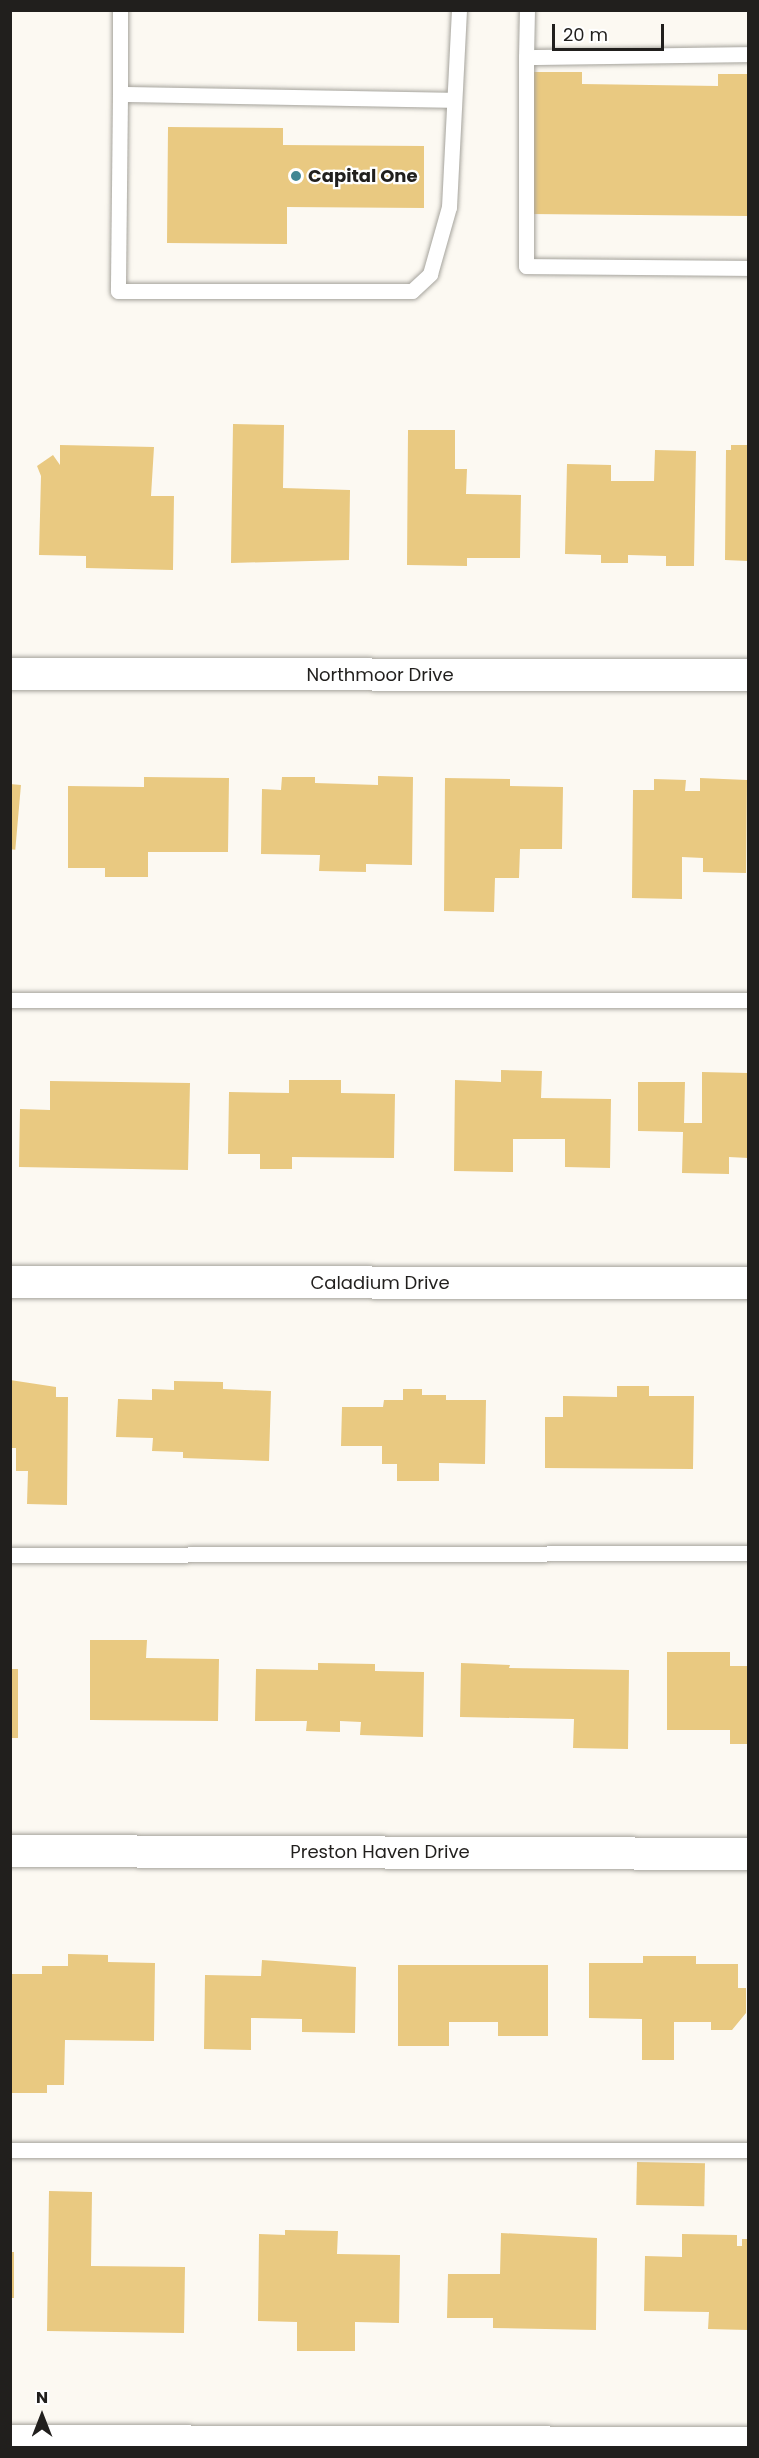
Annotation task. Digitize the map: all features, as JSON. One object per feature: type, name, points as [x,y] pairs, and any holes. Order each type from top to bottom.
[{"type":"street","name":"Northmoor Drive","points":[[10,674],[748,675]]},
{"type":"street","name":"Caladium Drive","points":[[10,1282],[748,1283]]},
{"type":"street","name":"Preston Haven Drive","points":[[10,1851],[748,1854]]},
{"type":"street","points":[[10,2441],[748,2443]]},
{"type":"lane","points":[[120,10],[118,291],[412,291],[430,274],[449,207],[459,10]]},
{"type":"lane","points":[[527,10],[526,266],[748,268]]},
{"type":"lane","points":[[526,57],[748,54]]},
{"type":"lane","points":[[120,94],[454,100]]},
{"type":"lane","points":[[10,1000],[748,1000]]},
{"type":"lane","points":[[10,1555],[748,1553]]},
{"type":"lane","points":[[10,2150],[748,2150]]},
{"type":"building","points":[[532,72],[582,72],[582,84],[718,86],[718,74],[748,74],[748,216],[530,214]]},
{"type":"building","name":"Capital One","points":[[168,127],[283,128],[283,145],[424,146],[424,208],[287,207],[287,244],[167,243]]},
{"type":"building","points":[[233,424],[284,425],[283,488],[350,490],[349,560],[231,563]]},
{"type":"building","points":[[408,430],[455,430],[455,469],[467,469],[466,494],[521,495],[520,558],[467,558],[467,566],[407,565]]},
{"type":"building","points":[[60,445],[154,447],[151,496],[174,496],[173,570],[86,568],[86,556],[39,555],[41,476],[37,466],[53,455],[60,465]]},
{"type":"building","points":[[731,445],[748,445],[748,561],[725,560],[726,450],[731,450]]},
{"type":"building","points":[[655,450],[696,451],[694,566],[666,566],[666,556],[628,555],[628,563],[601,563],[601,555],[565,554],[567,464],[611,465],[611,481],[654,481]]},
{"type":"building","points":[[378,776],[413,777],[412,865],[366,864],[366,872],[319,871],[320,855],[261,854],[262,789],[281,790],[282,777],[315,777],[315,783],[378,785]]},
{"type":"building","points":[[144,777],[229,778],[228,852],[148,852],[148,877],[105,877],[105,868],[68,868],[68,786],[144,787]]},
{"type":"building","points":[[445,778],[510,779],[510,786],[563,787],[562,849],[520,849],[519,878],[495,878],[494,912],[444,911]]},
{"type":"building","points":[[700,778],[747,780],[746,873],[703,872],[703,858],[682,857],[682,899],[632,898],[633,790],[654,790],[654,779],[686,780],[685,791],[700,791]]},
{"type":"building","points":[[10,784],[21,785],[15,850],[10,849]]},
{"type":"building","points":[[501,1070],[542,1071],[541,1098],[611,1099],[610,1168],[565,1167],[565,1139],[513,1139],[513,1172],[454,1171],[455,1080],[501,1082]]},
{"type":"building","points":[[702,1072],[748,1073],[748,1158],[729,1157],[729,1174],[682,1173],[683,1132],[638,1131],[638,1082],[685,1082],[684,1123],[702,1123]]},
{"type":"building","points":[[289,1080],[341,1080],[341,1093],[395,1094],[394,1158],[292,1157],[292,1169],[260,1169],[260,1154],[228,1154],[229,1092],[289,1093]]},
{"type":"building","points":[[50,1081],[190,1083],[188,1170],[19,1167],[20,1109],[50,1110]]},
{"type":"building","points":[[10,1380],[56,1387],[56,1397],[68,1397],[67,1505],[27,1504],[28,1471],[16,1471],[16,1448],[10,1448]]},
{"type":"building","points":[[174,1381],[223,1382],[223,1389],[271,1391],[269,1461],[183,1458],[183,1452],[152,1451],[153,1438],[116,1437],[118,1399],[152,1400],[152,1389],[174,1390]]},
{"type":"building","points":[[617,1386],[649,1386],[649,1396],[694,1396],[693,1469],[545,1468],[545,1417],[563,1417],[563,1396],[617,1397]]},
{"type":"building","points":[[403,1389],[422,1389],[422,1395],[446,1395],[446,1400],[486,1400],[485,1464],[439,1463],[439,1481],[397,1481],[397,1464],[382,1464],[382,1446],[341,1446],[342,1407],[383,1407],[384,1400],[403,1400]]},
{"type":"building","points":[[90,1640],[147,1640],[146,1658],[219,1659],[218,1721],[90,1720]]},
{"type":"building","points":[[667,1652],[730,1652],[730,1666],[748,1666],[748,1744],[730,1744],[730,1730],[667,1730]]},
{"type":"building","points":[[318,1663],[375,1664],[375,1671],[424,1672],[423,1737],[360,1735],[361,1722],[340,1721],[340,1732],[306,1731],[307,1721],[255,1721],[256,1669],[318,1670]]},
{"type":"building","points":[[461,1663],[510,1665],[509,1668],[629,1670],[628,1749],[573,1748],[574,1719],[460,1717]]},
{"type":"building","points":[[10,1669],[18,1669],[18,1738],[10,1738]]},
{"type":"building","points":[[68,1954],[108,1955],[108,1962],[155,1963],[154,2041],[65,2040],[64,2085],[47,2085],[47,2093],[10,2093],[10,1974],[42,1974],[42,1966],[68,1966]]},
{"type":"building","points":[[643,1956],[696,1956],[696,1964],[738,1964],[738,1988],[746,1988],[746,2013],[732,2030],[711,2030],[711,2022],[674,2022],[674,2060],[642,2060],[642,2019],[589,2018],[589,1963],[643,1963]]},
{"type":"building","points":[[262,1960],[356,1967],[355,2033],[302,2032],[302,2019],[251,2018],[251,2050],[204,2049],[205,1975],[261,1976]]},
{"type":"building","points":[[398,1965],[548,1965],[548,2036],[498,2036],[498,2022],[449,2022],[449,2046],[398,2046]]},
{"type":"building","points":[[637,2162],[705,2163],[704,2206],[636,2205]]},
{"type":"building","points":[[49,2191],[92,2192],[91,2266],[185,2267],[184,2333],[47,2331]]},
{"type":"building","points":[[285,2230],[338,2231],[337,2254],[400,2255],[399,2323],[355,2322],[355,2351],[297,2351],[297,2322],[258,2321],[259,2234],[285,2235]]},
{"type":"building","points":[[501,2233],[597,2238],[596,2330],[493,2328],[493,2318],[447,2318],[448,2274],[500,2274]]},
{"type":"building","points":[[682,2234],[737,2235],[737,2246],[742,2246],[742,2239],[748,2239],[748,2330],[708,2329],[709,2312],[644,2311],[645,2256],[682,2257]]},
{"type":"building","points":[[10,2252],[14,2252],[14,2298],[10,2298]]},
{"type":"place","name":"Capital One","points":[[296,176]]}]
